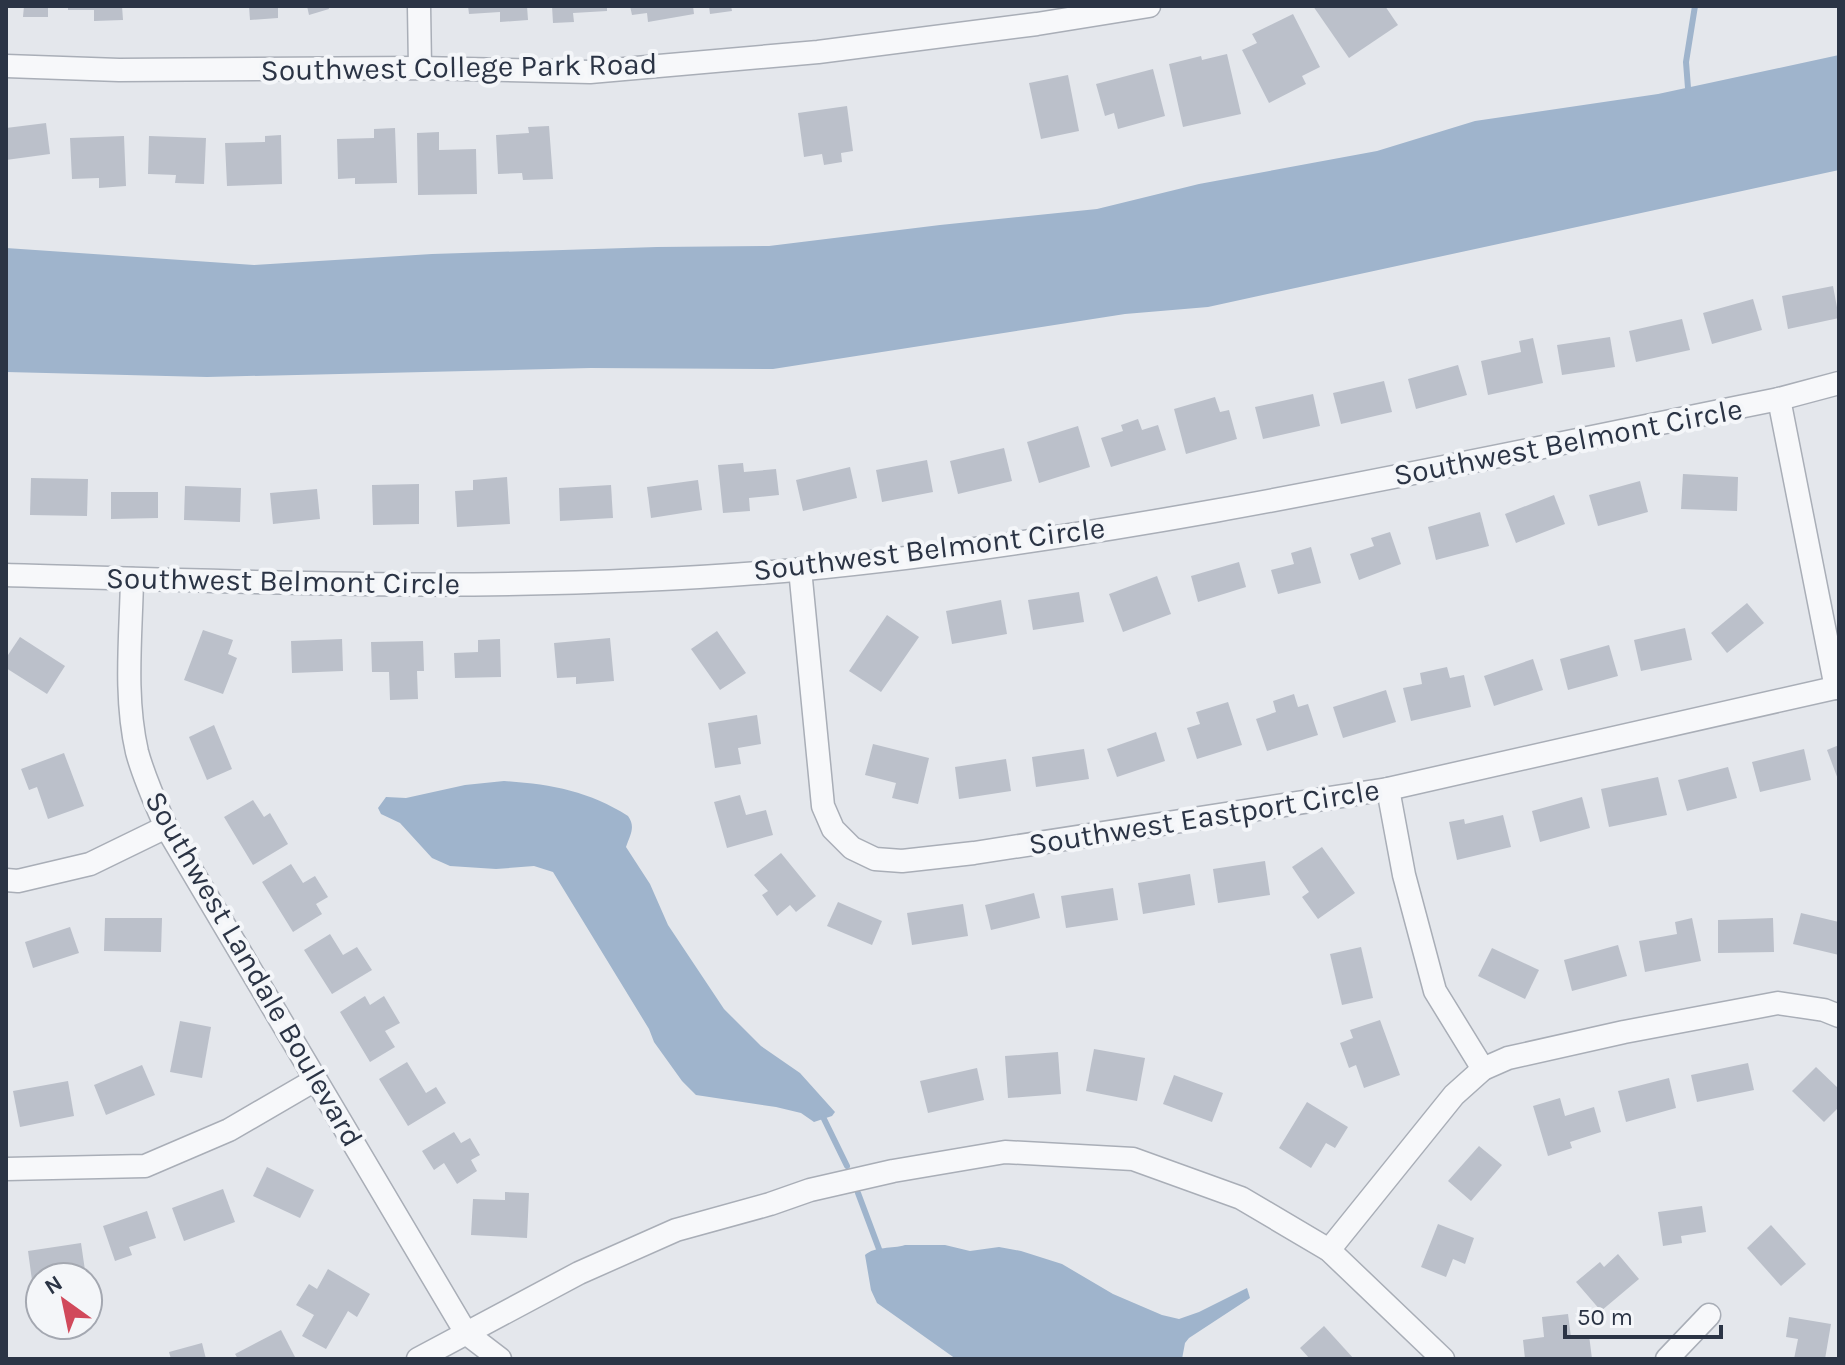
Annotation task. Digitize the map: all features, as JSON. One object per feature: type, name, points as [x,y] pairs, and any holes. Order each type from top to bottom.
[{"type":"street","points":[[419,6],[420,68]]},
{"type":"street","name":"Southwest College Park Road","points":[[6,66],[119,70],[420,68],[590,72],[818,52],[1037,24],[1149,6]]},
{"type":"street","name":"Southwest Belmont Circle","points":[[6,575],[555,584],[800,569],[946,554],[1279,500],[1779,399],[1839,383]]},
{"type":"street","points":[[1779,399],[1838,687]]},
{"type":"street","name":"Southwest Eastport Circle","points":[[800,569],[823,806],[833,829],[852,848],[875,859],[902,861],[974,853],[1388,789],[1838,687]]},
{"type":"street","name":"Southwest Landale Boulevard","points":[[132,579],[130,708],[147,786],[166,827],[466,1333],[500,1359]]},
{"type":"street","points":[[1388,789],[1404,875],[1435,991],[1483,1069]]},
{"type":"street","points":[[6,880],[18,881],[90,864],[166,827]]},
{"type":"street","points":[[1329,1250],[1454,1095],[1483,1069],[1508,1058],[1610,1035],[1778,1003],[1824,1010],[1839,1016]]},
{"type":"street","points":[[6,1169],[145,1166],[229,1130],[315,1080]]},
{"type":"street","points":[[418,1359],[579,1273],[676,1230],[810,1190],[893,1171],[1005,1152],[1133,1159],[1241,1198],[1329,1250],[1443,1359]]},
{"type":"street","points":[[1667,1359],[1709,1315]]},
{"type":"street","name":"Southwest Landale Boulevard","points":[[466,1333],[470,1359]]},
{"type":"water","points":[[1839,55],[1839,170],[1208,307],[1125,314],[773,369],[591,368],[207,377],[6,372],[6,248],[254,265],[432,254],[769,246],[1097,209],[1199,184],[1377,151],[1475,121],[1658,94]]},
{"type":"water","points":[[504,781],[569,790],[599,800],[628,816],[632,827],[626,847],[650,884],[668,925],[724,1009],[761,1046],[800,1073],[835,1112],[832,1116],[814,1122],[801,1113],[776,1107],[696,1095],[654,1042],[553,872],[534,866],[496,869],[450,866],[432,858],[400,823],[381,814],[378,808],[386,797],[406,798],[465,785]]},
{"type":"water","points":[[905,1245],[945,1245],[970,1251],[999,1247],[1021,1251],[1062,1264],[1113,1294],[1179,1319],[1247,1288],[1250,1298],[1189,1338],[1182,1359],[956,1359],[877,1303],[871,1290],[865,1255],[879,1249]]},
{"type":"building","points":[[24,6],[48,6],[48,17],[23,17]]},
{"type":"building","points":[[68,6],[122,6],[123,20],[94,21],[94,10],[68,10]]},
{"type":"building","points":[[249,6],[278,6],[278,18],[250,20]]},
{"type":"building","points":[[307,6],[328,6],[329,9],[309,15]]},
{"type":"building","points":[[468,6],[527,6],[528,20],[500,22],[500,12],[469,14]]},
{"type":"building","points":[[552,6],[607,6],[607,11],[573,13],[574,22],[553,23]]},
{"type":"building","points":[[630,6],[693,6],[694,14],[648,22],[647,13],[632,15]]},
{"type":"building","points":[[709,6],[731,6],[732,11],[710,14]]},
{"type":"building","points":[[1313,6],[1385,6],[1398,25],[1349,58]]},
{"type":"building","points":[[1293,14],[1320,67],[1302,76],[1306,84],[1269,103],[1242,50],[1257,43],[1252,34]]},
{"type":"building","points":[[1227,54],[1241,114],[1183,127],[1169,64],[1201,56],[1202,60]]},
{"type":"building","points":[[1153,69],[1165,116],[1118,129],[1114,113],[1105,116],[1096,84]]},
{"type":"building","points":[[1068,75],[1079,131],[1041,139],[1029,83]]},
{"type":"building","points":[[847,106],[853,151],[841,153],[842,162],[824,165],[822,154],[804,157],[798,113]]},
{"type":"building","points":[[46,123],[50,154],[6,160],[6,128]]},
{"type":"building","points":[[549,126],[553,179],[523,180],[522,173],[498,174],[496,135],[529,133],[528,127]]},
{"type":"building","points":[[395,128],[397,183],[355,184],[355,178],[338,179],[337,139],[374,138],[374,129]]},
{"type":"building","points":[[439,132],[439,150],[476,149],[477,194],[418,195],[417,133]]},
{"type":"building","points":[[281,135],[282,184],[227,186],[225,143],[265,142],[265,136]]},
{"type":"building","points":[[124,136],[126,186],[99,188],[99,178],[72,179],[70,138]]},
{"type":"building","points":[[149,136],[206,138],[204,184],[175,183],[176,175],[148,174]]},
{"type":"building","points":[[1833,286],[1839,318],[1788,329],[1782,296]]},
{"type":"building","points":[[1753,299],[1762,330],[1712,344],[1703,313]]},
{"type":"building","points":[[1682,319],[1690,350],[1636,362],[1629,331]]},
{"type":"building","points":[[1610,337],[1615,367],[1562,375],[1557,345]]},
{"type":"building","points":[[1533,338],[1543,383],[1488,395],[1481,361],[1521,352],[1519,341]]},
{"type":"building","points":[[1458,365],[1467,395],[1416,409],[1408,379]]},
{"type":"building","points":[[1384,381],[1392,412],[1341,424],[1333,393]]},
{"type":"building","points":[[1313,394],[1320,426],[1263,439],[1255,407]]},
{"type":"building","points":[[1215,397],[1220,412],[1229,410],[1237,439],[1186,454],[1174,409]]},
{"type":"building","points":[[1138,419],[1142,430],[1158,425],[1166,450],[1111,467],[1101,438],[1123,431],[1121,425]]},
{"type":"building","points":[[1078,426],[1090,467],[1039,483],[1027,442]]},
{"type":"building","points":[[1004,448],[1012,481],[958,494],[950,461]]},
{"type":"building","points":[[927,460],[933,492],[882,502],[876,470]]},
{"type":"building","points":[[743,463],[744,472],[776,469],[779,495],[749,498],[750,511],[723,513],[718,465]]},
{"type":"building","points":[[850,467],[857,498],[803,511],[796,480]]},
{"type":"building","points":[[1683,474],[1738,477],[1737,511],[1681,509]]},
{"type":"building","points":[[507,477],[510,524],[457,527],[455,491],[473,490],[473,480]]},
{"type":"building","points":[[31,478],[88,479],[87,516],[30,515]]},
{"type":"building","points":[[698,480],[702,510],[651,518],[647,487]]},
{"type":"building","points":[[1640,481],[1648,512],[1598,526],[1589,495]]},
{"type":"building","points":[[419,484],[419,524],[373,525],[372,485]]},
{"type":"building","points":[[611,485],[613,518],[560,521],[559,488]]},
{"type":"building","points":[[185,486],[241,488],[240,522],[184,520]]},
{"type":"building","points":[[317,489],[320,519],[273,524],[270,493]]},
{"type":"building","points":[[111,492],[158,492],[158,518],[111,519]]},
{"type":"building","points":[[1554,495],[1565,524],[1516,543],[1505,514]]},
{"type":"building","points":[[1480,512],[1489,546],[1436,560],[1428,527]]},
{"type":"building","points":[[1390,532],[1401,564],[1359,580],[1350,554],[1374,546],[1371,538]]},
{"type":"building","points":[[1311,547],[1321,583],[1278,594],[1271,570],[1294,564],[1291,553]]},
{"type":"building","points":[[1239,562],[1246,587],[1198,602],[1191,576]]},
{"type":"building","points":[[1157,576],[1171,614],[1123,632],[1109,594]]},
{"type":"building","points":[[1079,592],[1084,622],[1033,630],[1028,600]]},
{"type":"building","points":[[1001,600],[1007,634],[952,644],[946,611]]},
{"type":"building","points":[[1747,603],[1764,623],[1727,653],[1711,633]]},
{"type":"building","points":[[887,615],[919,637],[881,692],[849,671]]},
{"type":"building","points":[[1685,628],[1692,660],[1641,671],[1634,640]]},
{"type":"building","points":[[203,630],[233,640],[228,654],[237,658],[223,694],[184,680]]},
{"type":"building","points":[[717,631],[746,673],[720,690],[691,649]]},
{"type":"building","points":[[20,637],[65,666],[47,694],[6,668],[6,658]]},
{"type":"building","points":[[610,638],[614,681],[576,684],[576,677],[557,678],[554,643]]},
{"type":"building","points":[[342,639],[343,671],[292,673],[291,641]]},
{"type":"building","points":[[500,639],[501,677],[455,678],[454,653],[478,652],[478,640]]},
{"type":"building","points":[[423,641],[424,671],[417,671],[418,699],[390,700],[389,672],[372,672],[371,642]]},
{"type":"building","points":[[1609,645],[1618,676],[1568,690],[1560,659]]},
{"type":"building","points":[[1533,659],[1543,690],[1494,706],[1484,676]]},
{"type":"building","points":[[1447,667],[1450,678],[1464,675],[1471,707],[1411,721],[1403,688],[1422,684],[1420,673]]},
{"type":"building","points":[[1386,690],[1396,722],[1343,738],[1333,707]]},
{"type":"building","points":[[1294,694],[1298,707],[1308,704],[1318,735],[1267,751],[1256,719],[1276,712],[1273,701]]},
{"type":"building","points":[[1228,702],[1242,745],[1197,759],[1187,728],[1200,724],[1196,712]]},
{"type":"building","points":[[757,715],[761,744],[738,748],[741,764],[715,768],[708,723]]},
{"type":"building","points":[[214,725],[232,769],[207,780],[189,737]]},
{"type":"building","points":[[1156,732],[1165,761],[1117,777],[1107,749]]},
{"type":"building","points":[[873,744],[929,758],[918,804],[892,798],[896,783],[865,775]]},
{"type":"building","points":[[1839,745],[1839,782],[1827,750]]},
{"type":"building","points":[[1084,749],[1089,779],[1036,787],[1032,757]]},
{"type":"building","points":[[1804,749],[1811,780],[1760,792],[1752,762]]},
{"type":"building","points":[[64,753],[84,806],[48,819],[37,787],[29,790],[21,769]]},
{"type":"building","points":[[1006,759],[1011,791],[959,799],[955,767]]},
{"type":"building","points":[[1728,767],[1737,798],[1687,811],[1678,780]]},
{"type":"building","points":[[1658,777],[1667,815],[1609,827],[1601,789]]},
{"type":"building","points":[[740,795],[746,815],[766,810],[773,835],[727,848],[714,802]]},
{"type":"building","points":[[1582,797],[1590,828],[1540,842],[1532,811]]},
{"type":"building","points":[[253,800],[264,817],[270,813],[288,844],[253,865],[224,817]]},
{"type":"building","points":[[1503,815],[1511,847],[1457,860],[1449,822],[1464,819],[1465,824]]},
{"type":"building","points":[[1322,847],[1355,893],[1318,919],[1302,897],[1309,892],[1292,867]]},
{"type":"building","points":[[781,853],[816,896],[796,912],[790,905],[777,916],[762,895],[768,891],[754,875]]},
{"type":"building","points":[[1265,861],[1270,895],[1218,903],[1213,869]]},
{"type":"building","points":[[291,864],[303,883],[315,876],[328,897],[316,904],[322,914],[293,932],[262,882]]},
{"type":"building","points":[[1190,874],[1195,905],[1143,914],[1138,883]]},
{"type":"building","points":[[1113,888],[1118,920],[1066,928],[1061,896]]},
{"type":"building","points":[[1034,893],[1040,918],[991,930],[985,905]]},
{"type":"building","points":[[838,902],[882,921],[872,945],[827,926]]},
{"type":"building","points":[[963,904],[968,936],[912,945],[907,913]]},
{"type":"building","points":[[1801,913],[1839,922],[1839,955],[1793,944]]},
{"type":"building","points":[[105,918],[162,918],[161,952],[104,951]]},
{"type":"building","points":[[1692,918],[1701,961],[1645,972],[1639,941],[1677,934],[1675,922]]},
{"type":"building","points":[[1773,918],[1774,952],[1718,953],[1718,920]]},
{"type":"building","points":[[70,927],[79,953],[33,968],[25,942]]},
{"type":"building","points":[[330,934],[343,955],[357,947],[372,970],[332,994],[304,950]]},
{"type":"building","points":[[1618,945],[1627,976],[1572,991],[1564,960]]},
{"type":"building","points":[[1361,947],[1373,998],[1342,1005],[1330,954]]},
{"type":"building","points":[[1492,948],[1539,970],[1525,999],[1478,976]]},
{"type":"building","points":[[365,996],[370,1005],[384,996],[400,1023],[385,1031],[395,1047],[370,1062],[340,1012]]},
{"type":"building","points":[[1380,1020],[1400,1075],[1364,1088],[1356,1065],[1349,1068],[1340,1043],[1353,1038],[1350,1030]]},
{"type":"building","points":[[180,1021],[211,1027],[202,1078],[170,1072]]},
{"type":"building","points":[[1094,1049],[1145,1058],[1137,1101],[1086,1091]]},
{"type":"building","points":[[1058,1052],[1061,1094],[1008,1098],[1005,1056]]},
{"type":"building","points":[[407,1062],[426,1093],[436,1087],[446,1103],[408,1126],[379,1079]]},
{"type":"building","points":[[1748,1063],[1754,1090],[1697,1102],[1691,1075]]},
{"type":"building","points":[[142,1065],[155,1095],[106,1115],[94,1085]]},
{"type":"building","points":[[1816,1067],[1839,1089],[1839,1107],[1824,1122],[1792,1091]]},
{"type":"building","points":[[977,1068],[984,1100],[928,1113],[920,1081]]},
{"type":"building","points":[[1174,1075],[1223,1093],[1212,1122],[1163,1104]]},
{"type":"building","points":[[1669,1078],[1676,1108],[1626,1122],[1618,1091]]},
{"type":"building","points":[[68,1081],[74,1116],[20,1127],[13,1091]]},
{"type":"building","points":[[1560,1098],[1565,1116],[1594,1107],[1601,1132],[1570,1142],[1572,1148],[1548,1156],[1533,1106]]},
{"type":"building","points":[[1307,1102],[1348,1127],[1335,1148],[1326,1143],[1311,1168],[1279,1148]]},
{"type":"building","points":[[454,1132],[461,1143],[470,1138],[480,1155],[471,1160],[477,1171],[457,1184],[444,1163],[434,1170],[422,1151]]},
{"type":"building","points":[[1479,1146],[1502,1165],[1471,1201],[1448,1181]]},
{"type":"building","points":[[267,1167],[314,1190],[300,1218],[253,1196]]},
{"type":"building","points":[[223,1189],[235,1222],[184,1241],[172,1208]]},
{"type":"building","points":[[505,1192],[529,1193],[527,1238],[471,1235],[473,1199],[505,1200]]},
{"type":"building","points":[[1702,1206],[1706,1232],[1681,1236],[1682,1243],[1663,1246],[1658,1212]]},
{"type":"building","points":[[147,1211],[156,1238],[129,1247],[132,1255],[115,1261],[103,1226]]},
{"type":"building","points":[[1438,1224],[1474,1238],[1465,1264],[1453,1259],[1446,1277],[1421,1267]]},
{"type":"building","points":[[1771,1225],[1806,1264],[1781,1286],[1747,1248]]},
{"type":"building","points":[[81,1243],[84,1261],[29,1261],[28,1251]]},
{"type":"building","points":[[1618,1254],[1639,1279],[1601,1311],[1576,1282],[1600,1262],[1604,1267]]},
{"type":"building","points":[[328,1269],[370,1294],[357,1317],[348,1311],[326,1349],[302,1336],[314,1315],[296,1305],[309,1284],[317,1289]]},
{"type":"building","points":[[1568,1314],[1571,1337],[1589,1335],[1592,1359],[1525,1359],[1523,1340],[1544,1337],[1542,1317]]},
{"type":"building","points":[[1789,1317],[1831,1324],[1825,1359],[1794,1359],[1798,1339],[1786,1337]]},
{"type":"building","points":[[1324,1326],[1354,1359],[1310,1359],[1300,1348]]},
{"type":"building","points":[[281,1330],[295,1357],[238,1359],[235,1354]]},
{"type":"building","points":[[202,1343],[206,1359],[171,1359],[169,1352]]},
{"type":"waterway","points":[[1688,88],[1686,62],[1695,6]]},
{"type":"waterway","points":[[824,1119],[847,1166]]},
{"type":"waterway","points":[[858,1193],[879,1249]]}]
